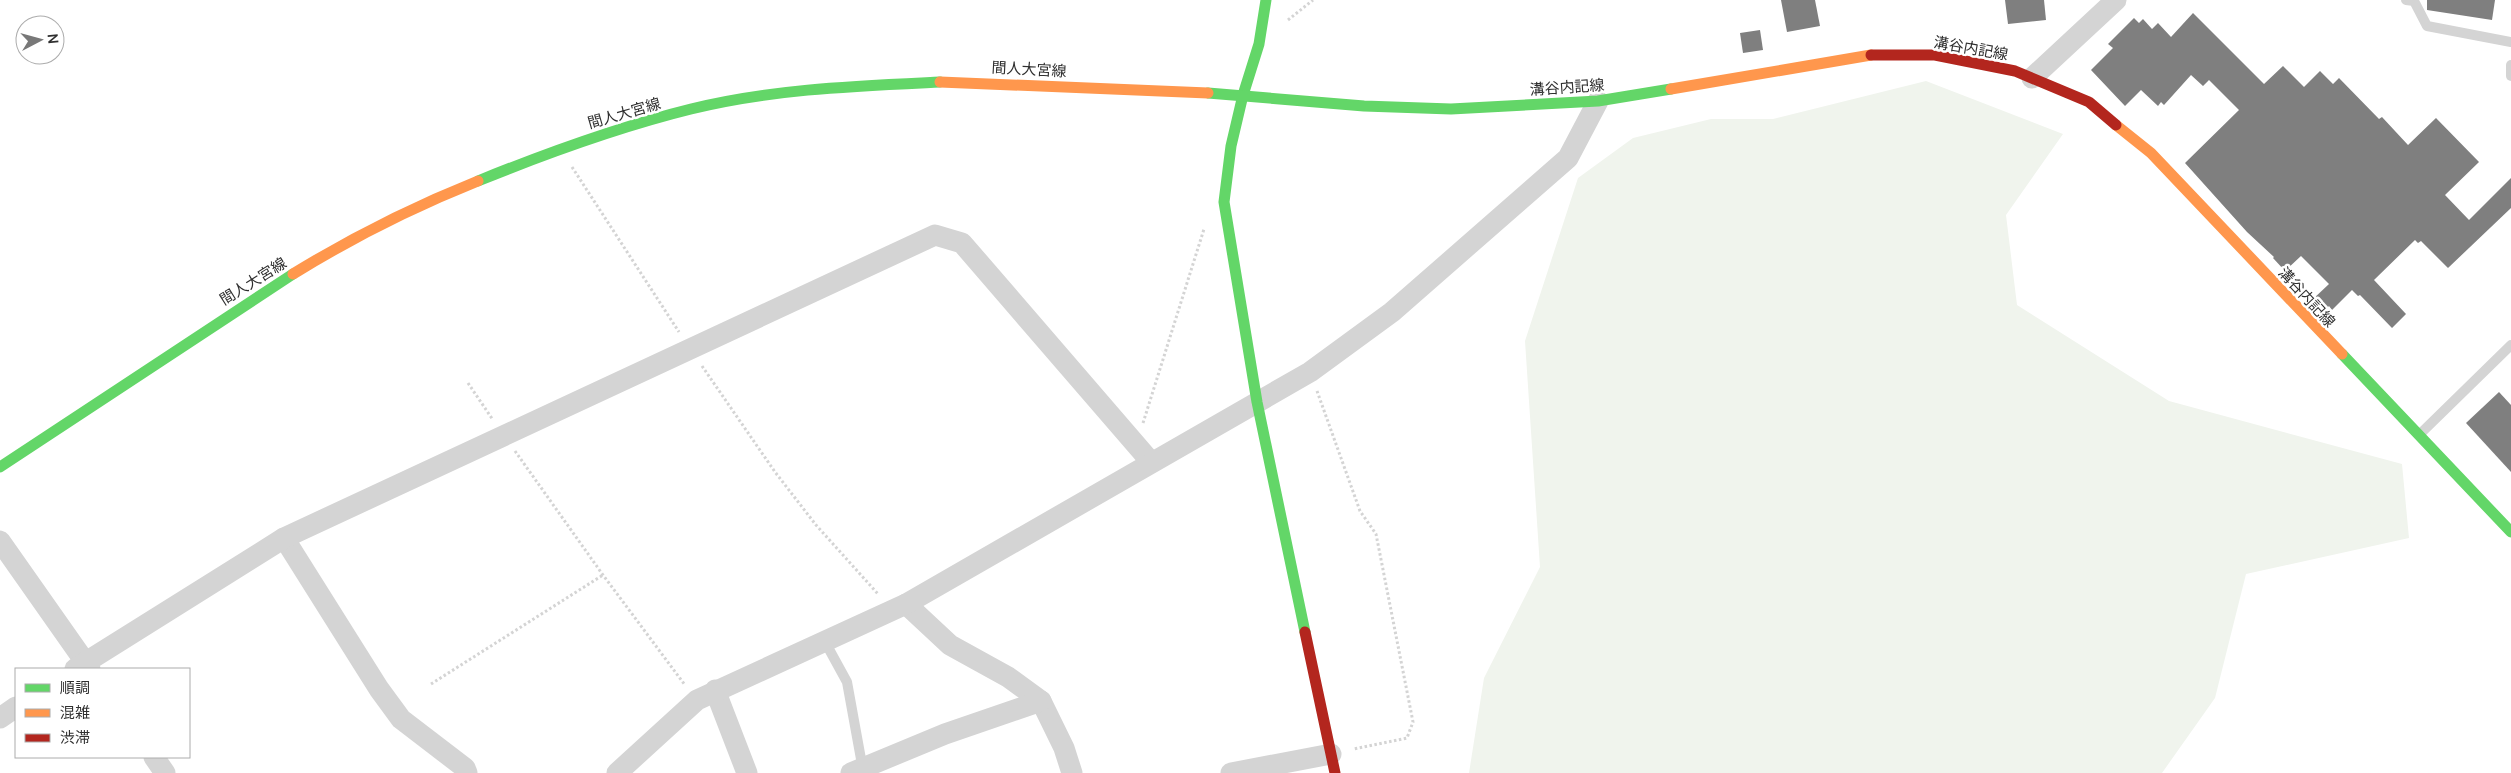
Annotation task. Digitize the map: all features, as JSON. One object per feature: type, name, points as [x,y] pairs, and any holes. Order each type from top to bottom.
[{"type":"main road","points":[[1266,0],[1259,44],[1242,95],[1231,146],[1224,202],[1258,402],[1333,764]]},
{"type":"main road","name":"溝谷内記線","points":[[1242,95],[1364,106],[1451,109],[1598,101],[1868,55],[1934,55],[2015,71],[2089,102],[2151,153],[2511,532]]},
{"type":"main road","name":"間人大宮線","points":[[0,467],[245,303],[343,243],[416,205],[559,148],[692,109],[832,87],[954,81],[1242,95]]},
{"type":"street","points":[[2032,78],[2116,0]]},
{"type":"street","points":[[617,773],[706,695],[899,607],[1310,372],[1392,312],[1568,158],[1598,101]]},
{"type":"street","points":[[0,541],[84,667],[284,538],[935,236],[962,243],[1151,462]]},
{"type":"street","points":[[284,538],[379,689],[401,719],[465,768],[467,773]]},
{"type":"street","points":[[899,607],[950,645],[1008,677],[1041,701],[1064,748],[1072,773]]},
{"type":"street","points":[[706,695],[747,773]]},
{"type":"street","points":[[859,772],[946,734],[1041,701]]},
{"type":"street","points":[[0,718],[15,709]]},
{"type":"street","points":[[155,758],[166,773]]},
{"type":"street","points":[[1231,773],[1333,764]]},
{"type":"lane","points":[[2406,0],[2414,0],[2427,26],[2511,42]]},
{"type":"lane","points":[[2511,66],[2511,76]]},
{"type":"lane","points":[[2419,434],[2511,345]]},
{"type":"lane","points":[[824,640],[847,682],[859,772]]},
{"type":"path","points":[[559,148],[691,350],[774,472],[816,525],[899,607]]},
{"type":"path","points":[[1136,445],[1202,233],[1224,202]]},
{"type":"path","points":[[1310,372],[1360,511],[1376,534],[1413,722],[1408,738],[1333,764]]},
{"type":"path","points":[[468,383],[603,575],[706,695]]},
{"type":"path","points":[[431,684],[603,575]]},
{"type":"shaded area","points":[[1926,81],[2063,134],[2006,215],[2017,305],[2169,401],[2402,464],[2409,538],[2246,574],[2215,698],[2162,773],[1469,773],[1484,678],[1540,567],[1525,341],[1578,178],[1633,138],[1711,119],[1773,119]]},
{"type":"building","points":[[1781,0],[1815,0],[1820,26],[1787,32]]},
{"type":"building","points":[[2005,0],[2044,0],[2046,20],[2008,24]]},
{"type":"building","points":[[2427,0],[2495,0],[2492,20],[2427,10]]},
{"type":"building","points":[[2193,13],[2264,84],[2283,66],[2304,87],[2320,71],[2333,84],[2339,78],[2379,119],[2382,117],[2408,145],[2436,118],[2479,162],[2445,195],[2469,220],[2511,178],[2511,208],[2448,268],[2421,241],[2418,243],[2415,240],[2374,280],[2406,314],[2392,328],[2360,295],[2358,296],[2352,290],[2332,310],[2329,306],[2323,312],[2312,300],[2329,284],[2301,256],[2285,271],[2185,163],[2239,110],[2209,80],[2203,86],[2191,75],[2164,105],[2161,102],[2158,106],[2141,90],[2125,106],[2091,70],[2113,48],[2108,44],[2134,18],[2139,23],[2143,19],[2152,29],[2158,23],[2171,37]]},
{"type":"building","points":[[1760,30],[1763,50],[1743,53],[1740,33]]},
{"type":"building","points":[[2499,392],[2511,405],[2511,472],[2466,423]]},
{"type":"traffic: fast","points":[[1266,0],[1259,44],[1243,95],[1231,146],[1224,202],[1257,402],[1305,632]]},
{"type":"traffic: fast","points":[[478,181],[610,132],[722,102],[814,90],[940,82]]},
{"type":"traffic: fast","points":[[1208,93],[1364,106],[1451,109],[1598,101],[1671,89]]},
{"type":"traffic: fast","points":[[0,467],[293,274]]},
{"type":"traffic: fast","points":[[2342,354],[2511,532]]},
{"type":"traffic: slow","points":[[1671,89],[1871,55]]},
{"type":"traffic: slow","points":[[940,82],[1208,93]]},
{"type":"traffic: slow","points":[[2116,125],[2151,153],[2342,354]]},
{"type":"traffic: slow","points":[[293,274],[384,223],[478,181]]},
{"type":"traffic: jam","points":[[1871,55],[1935,55],[2015,71],[2089,102],[2116,125]]},
{"type":"traffic: jam","points":[[1305,632],[1335,773]]}]
